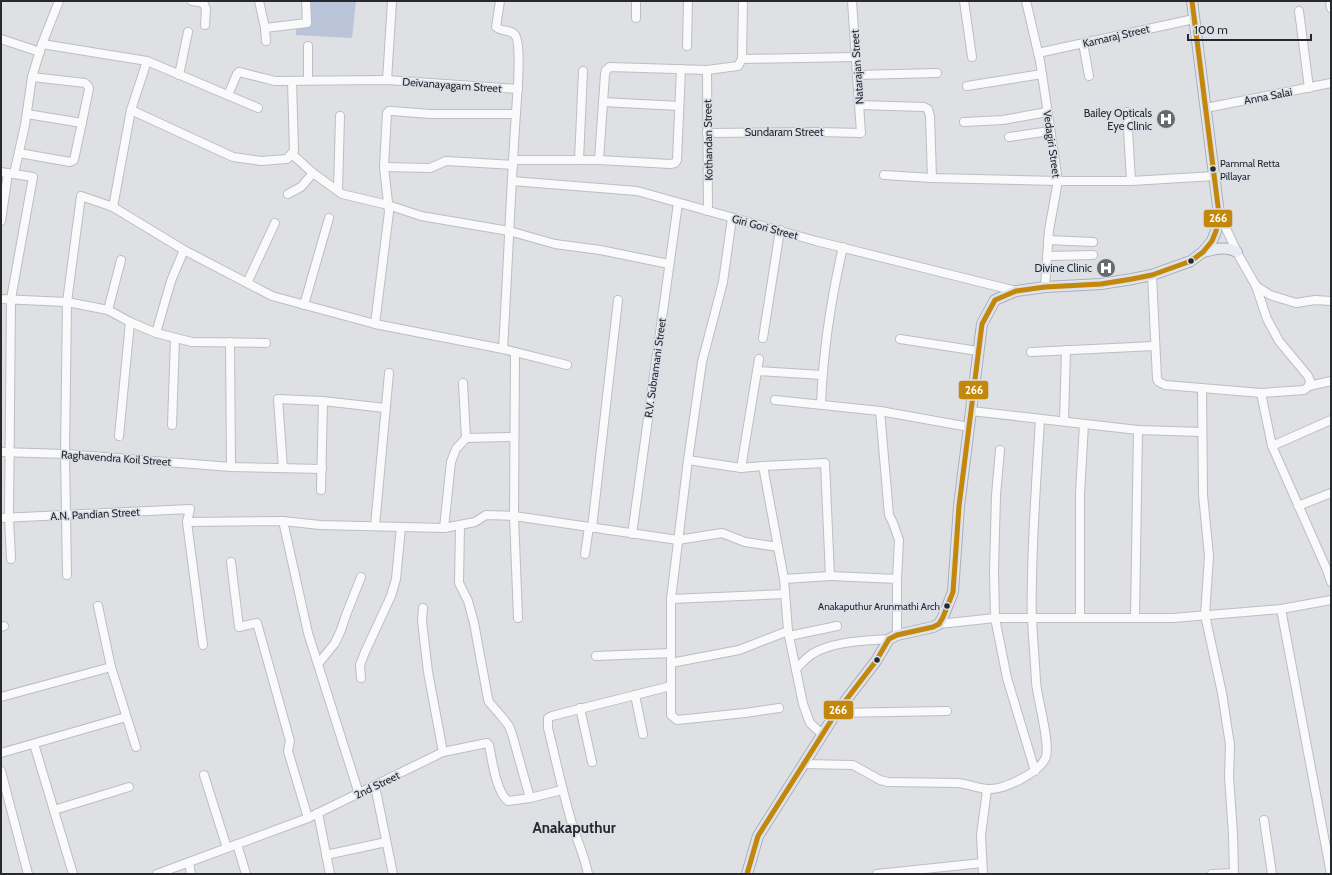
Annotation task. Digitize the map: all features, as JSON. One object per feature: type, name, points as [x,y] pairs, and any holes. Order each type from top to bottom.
[{"type":"main road","points":[[747,874],[758,836],[836,713],[893,637],[933,627],[939,624],[943,617],[953,592],[959,506],[982,324],[995,300],[1016,291],[1044,287],[1101,284],[1152,275],[1191,261],[1203,252],[1212,241],[1216,231],[1219,214],[1192,1]]},
{"type":"main road","points":[[1203,252],[1223,248],[1230,248],[1238,252]]},
{"type":"street","points":[[1,220],[8,173],[19,153],[27,114],[32,76],[59,1]]},
{"type":"street","points":[[192,1],[204,4],[206,9],[205,25]]},
{"type":"street","points":[[259,1],[265,28],[266,41]]},
{"type":"street","points":[[265,28],[307,23],[306,1]]},
{"type":"street","points":[[387,80],[392,1]]},
{"type":"street","points":[[500,1],[496,27],[500,30],[511,32],[515,35],[518,44],[518,89],[503,349]]},
{"type":"street","points":[[636,1],[636,18]]},
{"type":"street","points":[[687,46],[688,1]]},
{"type":"street","points":[[599,160],[606,70],[610,67],[707,70],[738,66],[742,59],[743,1]]},
{"type":"street","name":"Natarajan Street","points":[[852,1],[861,133]]},
{"type":"street","points":[[964,1],[972,57]]},
{"type":"street","name":"Vedagiri Street","points":[[1026,1],[1042,74],[1058,181],[1048,240],[1044,287]]},
{"type":"street","points":[[1330,1],[1331,8]]},
{"type":"street","points":[[1299,11],[1309,88]]},
{"type":"street","name":"Kamaraj Street","points":[[1038,53],[1194,19]]},
{"type":"street","points":[[180,74],[188,32]]},
{"type":"street","points":[[1,39],[41,48],[147,61],[258,108]]},
{"type":"street","points":[[1083,43],[1089,76]]},
{"type":"street","points":[[308,46],[308,80]]},
{"type":"street","points":[[742,59],[856,57]]},
{"type":"street","points":[[113,207],[132,110],[147,61]]},
{"type":"street","points":[[384,167],[430,168],[446,161],[513,163],[599,160],[675,163],[682,69]]},
{"type":"street","name":"Kothandan Street","points":[[707,70],[708,211]]},
{"type":"street","points":[[579,160],[583,71]]},
{"type":"street","name":"Deivanayagam Street","points":[[228,95],[239,72],[275,81],[387,80],[518,89]]},
{"type":"street","points":[[857,75],[937,72]]},
{"type":"street","points":[[967,86],[1042,74]]},
{"type":"street","points":[[19,153],[70,162],[74,160],[89,89],[85,83],[32,76]]},
{"type":"street","points":[[132,110],[233,156],[260,161],[287,159],[294,151],[292,81]]},
{"type":"street","name":"Anna Salai","points":[[1206,108],[1331,83]]},
{"type":"street","points":[[603,102],[679,106]]},
{"type":"street","points":[[859,105],[924,107],[928,109],[930,116],[932,178]]},
{"type":"street","points":[[375,324],[389,212],[384,167],[387,113],[389,111],[430,114],[516,114]]},
{"type":"street","points":[[964,122],[1003,120],[1047,112]]},
{"type":"street","points":[[1127,112],[1131,181]]},
{"type":"street","points":[[27,114],[82,123]]},
{"type":"street","points":[[338,190],[340,116]]},
{"type":"street","points":[[1009,137],[1050,131]]},
{"type":"street","name":"Sundaram Street","points":[[707,133],[861,133]]},
{"type":"street","points":[[292,154],[342,194],[388,205],[421,216],[510,231],[555,244],[600,250],[669,264]]},
{"type":"street","points":[[8,173],[34,177],[11,299],[10,453],[5,518],[11,559]]},
{"type":"street","points":[[288,194],[301,187],[314,173]]},
{"type":"street","points":[[884,175],[932,178],[1058,181],[1131,181],[1214,176]]},
{"type":"street","name":"Giri Gori Street","points":[[512,181],[636,191],[732,218],[1016,291]]},
{"type":"street","points":[[67,574],[64,454],[67,302],[80,196],[113,207],[184,250],[272,296],[375,324],[503,349],[567,365]]},
{"type":"street","name":"R.V. Subramani Street","points":[[632,534],[678,203]]},
{"type":"street","points":[[1219,214],[1256,286],[1267,319],[1279,341],[1308,376],[1310,381],[1309,386]]},
{"type":"street","points":[[304,304],[329,218]]},
{"type":"street","points":[[732,218],[723,282],[702,362],[678,540],[671,599],[671,715],[677,720],[779,708]]},
{"type":"street","points":[[247,283],[276,223]]},
{"type":"street","points":[[763,338],[780,230]]},
{"type":"street","points":[[1048,240],[1093,242]]},
{"type":"street","points":[[821,404],[822,375],[828,324],[836,275],[843,247]]},
{"type":"street","points":[[156,333],[171,281],[184,250]]},
{"type":"street","points":[[1047,256],[1093,255]]},
{"type":"street","points":[[108,310],[121,260]]},
{"type":"street","points":[[1152,275],[1154,346],[1157,378],[1159,382],[1165,385],[1261,393],[1304,390],[1309,386],[1331,381]]},
{"type":"street","points":[[1256,286],[1270,295],[1296,303],[1315,300],[1331,301]]},
{"type":"street","points":[[1,299],[67,302],[108,310],[130,322],[156,333],[192,342],[266,343]]},
{"type":"street","points":[[585,554],[590,528],[618,300]]},
{"type":"street","points":[[120,436],[130,322]]},
{"type":"street","points":[[172,425],[176,339]]},
{"type":"street","points":[[900,339],[978,351]]},
{"type":"street","points":[[230,342],[231,467]]},
{"type":"street","points":[[1031,352],[1154,346]]},
{"type":"street","points":[[1064,421],[1066,350]]},
{"type":"street","points":[[516,352],[514,516],[518,618]]},
{"type":"street","points":[[741,468],[759,359]]},
{"type":"street","points":[[757,371],[822,375]]},
{"type":"street","points":[[375,526],[389,373]]},
{"type":"street","points":[[444,528],[451,462],[456,449],[466,438],[464,383]]},
{"type":"street","points":[[1202,388],[1204,495],[1209,556],[1205,615],[1222,693],[1230,745],[1229,777],[1234,873],[1212,874]]},
{"type":"street","points":[[1261,393],[1272,446],[1298,506],[1329,570],[1331,582]]},
{"type":"street","points":[[283,468],[278,399],[323,401],[385,408]]},
{"type":"street","points":[[775,400],[880,411],[969,427]]},
{"type":"street","points":[[321,490],[323,401]]},
{"type":"street","points":[[796,669],[812,654],[827,648],[848,642],[893,637],[898,540],[889,515],[880,411]]},
{"type":"street","points":[[971,411],[1138,430],[1202,432]]},
{"type":"street","points":[[803,764],[853,766],[880,780],[888,782],[958,783],[987,790],[1009,785],[1035,770],[1045,761],[1047,755],[1047,744],[1036,686],[1032,618],[1033,526],[1040,419]]},
{"type":"street","points":[[1272,446],[1331,420]]},
{"type":"street","points":[[1080,618],[1080,494],[1084,424]]},
{"type":"street","points":[[1135,618],[1138,430]]},
{"type":"street","points":[[466,438],[514,437]]},
{"type":"street","points":[[1000,450],[996,495],[994,571],[995,618],[1007,678],[1035,770]]},
{"type":"street","name":"Raghavendra Koil Street","points":[[1,452],[64,454],[231,467],[322,469]]},
{"type":"street","points":[[688,460],[741,468],[825,463],[830,576]]},
{"type":"street","points":[[763,466],[784,579],[784,594],[789,634],[803,704],[810,723],[822,734]]},
{"type":"street","points":[[1298,506],[1331,492]]},
{"type":"street","name":"A.N. Pandian Street","points":[[5,518],[190,509],[186,522]]},
{"type":"street","points":[[203,645],[186,522],[283,521],[320,525],[444,528],[475,522],[486,515],[514,516],[678,540],[722,533],[745,542],[778,547]]},
{"type":"street","points":[[283,521],[308,633],[359,794]]},
{"type":"street","points":[[460,525],[459,583],[468,601],[474,623],[488,699],[512,734],[530,798]]},
{"type":"street","points":[[361,678],[360,665],[391,596],[396,579],[401,527]]},
{"type":"street","points":[[231,562],[239,627],[257,624],[290,741],[288,751],[308,818]]},
{"type":"street","points":[[784,579],[830,576],[897,579]]},
{"type":"street","points":[[318,664],[335,643],[361,577]]},
{"type":"street","points":[[671,599],[784,594]]},
{"type":"street","points":[[939,624],[995,618],[1173,618],[1281,609],[1331,600]]},
{"type":"street","points":[[98,606],[111,667],[136,747]]},
{"type":"street","points":[[423,608],[422,622],[428,672],[443,752]]},
{"type":"street","points":[[1281,609],[1330,874]]},
{"type":"street","points":[[670,663],[739,650],[789,634],[837,626]]},
{"type":"street","points":[[596,656],[670,653]]},
{"type":"street","points":[[1,697],[111,667]]},
{"type":"street","points":[[588,874],[562,790],[548,728],[548,718],[580,708],[671,686]]},
{"type":"street","points":[[636,695],[644,734]]},
{"type":"street","points":[[580,708],[592,762]]},
{"type":"street","points":[[836,713],[946,711]]},
{"type":"street","points":[[1,753],[126,717]]},
{"type":"street","name":"2nd Street","points":[[158,874],[308,818],[443,752],[486,743],[489,745],[499,787],[505,799],[508,801],[530,798],[562,790]]},
{"type":"street","points":[[34,744],[73,874]]},
{"type":"street","points":[[1,771],[28,874]]},
{"type":"street","points":[[204,775],[227,848]]},
{"type":"street","points":[[375,786],[393,874]]},
{"type":"street","points":[[54,810],[129,787]]},
{"type":"street","points":[[984,874],[981,835],[987,790]]},
{"type":"street","points":[[318,812],[330,874]]},
{"type":"street","points":[[1264,820],[1272,874]]},
{"type":"street","points":[[326,854],[386,842]]},
{"type":"street","points":[[237,844],[246,874]]},
{"type":"street","points":[[189,862],[192,874]]},
{"type":"street","points":[[877,874],[982,863]]},
{"type":"shaded area","points":[[311,1],[356,1],[352,38],[296,35],[296,28],[308,27]]},
{"type":"transit line","name":"266","points":[[747,874],[758,836],[836,713],[876,661],[889,639],[897,635],[933,627],[939,624],[943,617],[953,592],[959,506],[982,324],[995,300],[1016,291],[1045,287],[1101,284],[1152,275],[1191,261],[1203,252],[1212,241],[1216,231],[1219,214],[1192,1]]},
{"type":"place","name":"Bailey Opticals Eye Clinic","points":[[1166,119]]},
{"type":"place","name":"Pammal Retta Pillayar","points":[[1213,169]]},
{"type":"place","name":"Divine Clinic","points":[[1106,268]]},
{"type":"place","name":"Anakaputhur Arunmathi Arch","points":[[947,606]]},
{"type":"district","name":"Anakaputhur","points":[[574,828]]}]
